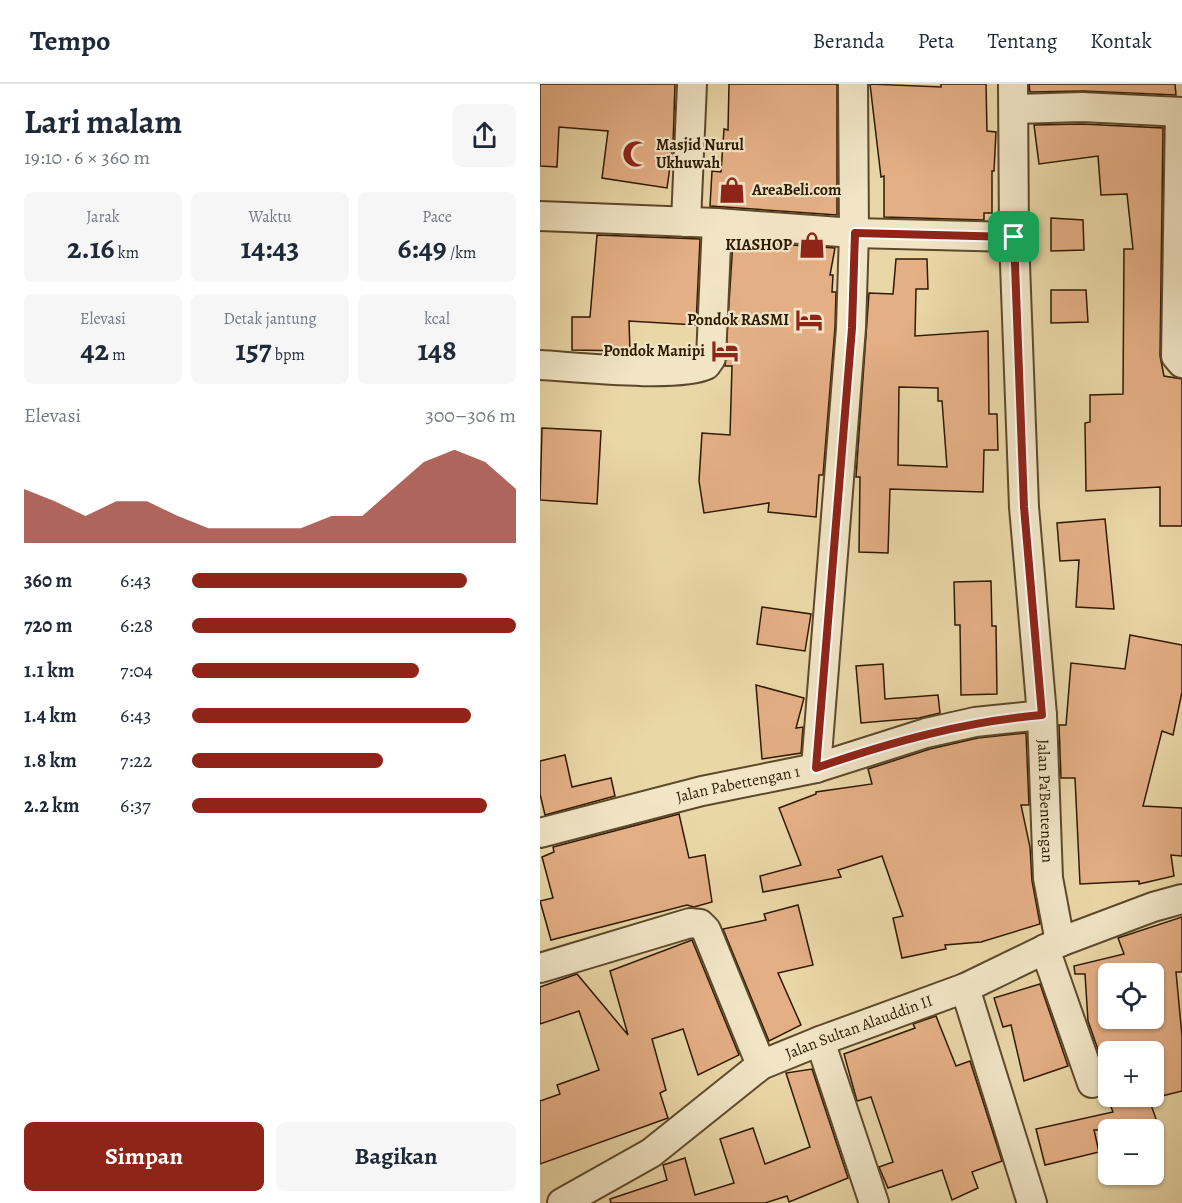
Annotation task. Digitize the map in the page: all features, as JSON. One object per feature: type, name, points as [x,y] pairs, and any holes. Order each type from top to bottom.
[{"type":"street","points":[[686,222],[692,84]]},
{"type":"street","points":[[816,768],[852,328],[855,233],[853,84]]},
{"type":"street","points":[[1014,96],[1082,107],[1181,112],[1176,356],[1182,363]]},
{"type":"street","name":"Jalan Pa'Bentengan","points":[[1014,96],[1014,237],[1024,507],[1042,715],[1046,847],[1053,946],[1092,1083]]},
{"type":"street","points":[[540,216],[717,223],[855,233],[1014,237]]},
{"type":"street","points":[[540,365],[621,370],[691,370],[706,365],[711,358],[717,223]]},
{"type":"street","name":"Jalan Pabettengan 1","points":[[540,833],[702,791],[816,768],[926,733],[975,722],[1042,715]]},
{"type":"street","name":"Jalan Sultan Alauddin II","points":[[562,1203],[651,1153],[761,1065],[965,988],[1053,946],[1154,907],[1182,899]]},
{"type":"street","points":[[540,968],[690,923],[700,924],[714,944],[741,1021],[761,1065]]},
{"type":"street","points":[[965,988],[1032,1203]]},
{"type":"street","points":[[820,1041],[874,1203]]},
{"type":"building","points":[[540,84],[675,84],[673,145],[667,188],[602,178],[608,131],[559,127],[557,167],[540,166]]},
{"type":"building","points":[[729,84],[837,84],[837,215],[710,206],[712,171],[721,172],[724,129],[728,130]]},
{"type":"building","points":[[870,84],[941,87],[941,84],[986,84],[987,131],[996,132],[994,171],[992,171],[992,213],[984,213],[984,220],[884,217],[884,176],[881,177]]},
{"type":"building","points":[[1029,84],[1175,84],[1176,95],[1083,91],[1030,92]]},
{"type":"building","points":[[1082,124],[1163,128],[1160,356],[1164,376],[1182,379],[1182,526],[1160,526],[1160,487],[1086,491],[1085,423],[1090,422],[1090,395],[1123,394],[1124,249],[1133,249],[1127,194],[1101,195],[1098,156],[1039,164],[1034,125]]},
{"type":"building","points":[[1051,218],[1083,220],[1084,250],[1051,251]]},
{"type":"building","points":[[597,235],[700,239],[696,325],[629,321],[630,351],[572,350],[572,317],[590,317]]},
{"type":"building","points":[[733,241],[835,248],[830,275],[833,275],[832,292],[836,292],[835,327],[823,475],[819,475],[816,517],[768,512],[769,503],[704,513],[699,481],[702,433],[730,435],[732,366],[725,366]]},
{"type":"building","points":[[896,259],[927,259],[928,289],[916,289],[915,336],[988,331],[989,414],[997,414],[998,450],[984,450],[983,492],[890,489],[888,553],[859,552],[860,477],[856,477],[869,293],[893,294]],"holes":[[[899,387],[938,388],[938,401],[942,401],[947,467],[898,465]]]},
{"type":"building","points":[[1051,290],[1086,290],[1088,322],[1051,323]]},
{"type":"building","points":[[542,428],[601,431],[597,504],[540,500]]},
{"type":"building","points":[[1105,519],[1114,609],[1076,607],[1079,560],[1060,561],[1057,523]]},
{"type":"building","points":[[991,581],[992,626],[996,626],[997,694],[961,695],[960,625],[955,625],[954,582]]},
{"type":"building","points":[[762,607],[811,614],[805,651],[757,644]]},
{"type":"building","points":[[1130,635],[1182,645],[1182,692],[1173,735],[1162,731],[1143,806],[1182,808],[1182,856],[1171,855],[1174,876],[1139,884],[1139,881],[1080,884],[1075,778],[1061,778],[1059,725],[1066,725],[1071,663],[1125,669]]},
{"type":"building","points":[[883,664],[885,699],[938,695],[940,713],[919,718],[861,723],[856,666]]},
{"type":"building","points":[[756,685],[804,698],[796,728],[803,727],[801,753],[762,759]]},
{"type":"building","points":[[1026,733],[1029,805],[1021,805],[1030,847],[1032,881],[1040,924],[981,942],[945,945],[946,949],[902,958],[893,918],[903,916],[882,856],[838,870],[841,877],[763,892],[760,876],[801,865],[779,808],[816,794],[816,792],[872,784],[868,769],[930,749],[978,738]]},
{"type":"building","points":[[565,755],[572,787],[611,778],[615,796],[545,815],[540,794],[540,761]]},
{"type":"building","points":[[679,814],[689,858],[705,855],[712,902],[694,907],[687,905],[551,940],[540,901],[553,898],[542,857],[554,852],[553,847]]},
{"type":"building","points":[[798,905],[813,965],[778,973],[801,1025],[769,1041],[723,929],[766,920],[764,914]]},
{"type":"building","points":[[1182,917],[1182,972],[1176,972],[1182,1036],[1182,1091],[1164,1096],[1164,1041],[1098,1041],[1098,1050],[1088,1021],[1085,974],[1075,974],[1074,966],[1124,954],[1118,938]]},
{"type":"building","points":[[692,940],[739,1055],[698,1075],[683,1029],[652,1039],[666,1090],[660,1093],[668,1118],[540,1164],[540,1101],[560,1094],[557,1085],[599,1070],[579,1011],[540,1024],[540,987],[577,974],[628,1035],[610,971]]},
{"type":"building","points":[[1040,984],[1068,1066],[1024,1081],[1011,1025],[1003,1027],[994,998]]},
{"type":"building","points":[[936,1016],[956,1066],[970,1061],[1002,1161],[972,1172],[978,1188],[952,1200],[942,1170],[888,1188],[879,1167],[893,1162],[871,1097],[857,1101],[844,1054],[915,1028],[913,1024]]},
{"type":"building","points":[[812,1069],[848,1178],[789,1202],[787,1196],[765,1203],[611,1203],[610,1199],[667,1180],[663,1165],[685,1158],[695,1195],[734,1183],[720,1139],[753,1128],[765,1164],[810,1147],[786,1073]]},
{"type":"building","points":[[1111,1107],[1152,1107],[1156,1119],[1098,1119],[1098,1130],[1094,1130],[1098,1152],[1045,1165],[1036,1129],[1113,1112]]},
{"type":"place","name":"Masjid Nurul Ukhuwah","points":[[636,154]]},
{"type":"place","name":"AreaBeli.com","points":[[732,190]]},
{"type":"place","name":"KIASHOP","points":[[812,245]]},
{"type":"place","name":"Pondok RASMI","points":[[809,320]]},
{"type":"place","name":"Pondok Manipi","points":[[725,351]]},
{"type":"route","points":[[855,233],[1014,237],[1024,507],[1042,715],[975,722],[926,733],[875,747],[816,768],[852,328],[855,233]]}]
